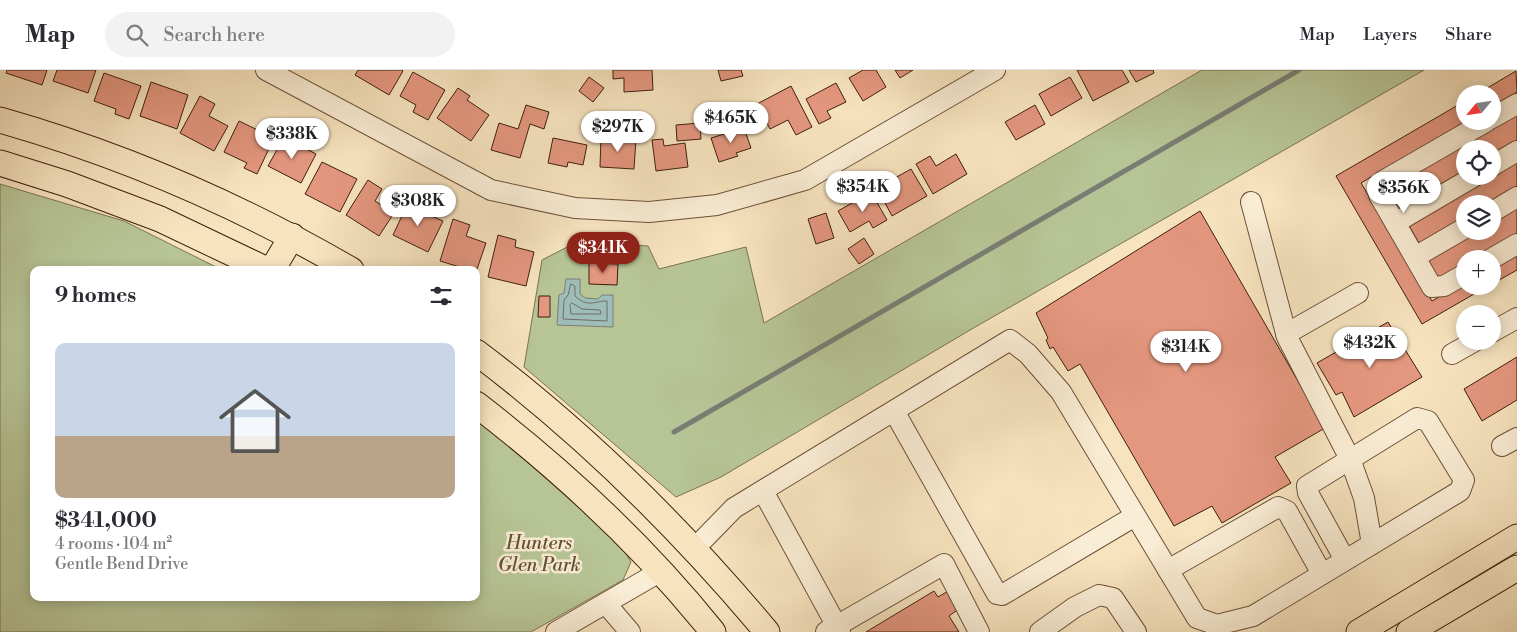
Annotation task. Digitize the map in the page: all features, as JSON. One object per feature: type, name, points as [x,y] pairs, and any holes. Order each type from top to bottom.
[{"type":"main road","points":[[0,120],[153,172],[292,236],[344,266]]},
{"type":"main road","points":[[0,163],[68,184],[160,219],[259,266]]},
{"type":"main road","points":[[274,266],[292,236]]},
{"type":"main road","points":[[480,355],[558,416],[622,474],[695,548],[767,632]]},
{"type":"main road","points":[[480,407],[534,448],[606,515],[661,571],[712,632]]},
{"type":"main road","points":[[1359,632],[1517,538]]},
{"type":"main road","points":[[661,571],[695,548]]},
{"type":"main road","points":[[1409,632],[1517,568]]},
{"type":"street","points":[[266,70],[491,190],[575,208],[649,212],[717,205],[805,180],[987,72]]},
{"type":"street","points":[[1501,113],[1517,104]]},
{"type":"street","points":[[1456,279],[1444,286],[1432,287],[1379,195],[1382,181],[1471,130]]},
{"type":"street","points":[[1501,161],[1517,151]]},
{"type":"street","points":[[1395,223],[1460,185]]},
{"type":"street","points":[[1501,207],[1517,197]]},
{"type":"street","points":[[1251,202],[1286,334],[1350,459],[1364,498],[1372,544]]},
{"type":"street","points":[[1415,257],[1456,233]]},
{"type":"street","points":[[1501,253],[1517,244]]},
{"type":"street","points":[[1286,334],[1358,293]]},
{"type":"street","points":[[1501,327],[1517,318]]},
{"type":"street","points":[[695,548],[734,508],[1010,340],[1028,354],[1061,392],[1197,618],[1217,625],[1257,624],[1322,574],[1460,491],[1464,480],[1428,421],[1417,418],[1307,486],[1308,493],[1345,560]]},
{"type":"street","points":[[1452,354],[1459,350]]},
{"type":"street","points":[[894,411],[997,594],[1002,595],[1135,516]]},
{"type":"street","points":[[763,491],[834,630],[944,564],[979,632]]},
{"type":"street","points":[[1168,570],[1278,506],[1287,511],[1322,574]]},
{"type":"street","points":[[556,632],[607,605],[661,571]]},
{"type":"street","points":[[1040,632],[1075,608],[1099,595],[1113,598],[1132,625]]},
{"type":"street","points":[[607,605],[630,632]]},
{"type":"green space","points":[[1202,70],[1424,70],[977,326],[721,477],[676,497],[524,367],[542,260],[577,242],[648,246],[659,269],[746,247],[764,323]]},
{"type":"green space","name":"Hunters Glen Park","points":[[0,184],[124,221],[214,266],[30,266],[30,601],[480,601],[480,418],[620,543],[631,562],[623,580],[531,632],[0,632]]},
{"type":"water","points":[[566,279],[580,279],[580,294],[585,298],[598,299],[602,295],[613,295],[613,327],[557,325],[559,295],[564,293]]},
{"type":"building","points":[[7,70],[47,70],[42,85],[6,73]]},
{"type":"building","points":[[57,70],[96,70],[88,93],[53,81]]},
{"type":"building","points":[[358,70],[403,71],[389,95],[355,75]]},
{"type":"building","points":[[613,70],[652,70],[653,90],[624,92],[624,78],[613,79]]},
{"type":"building","points":[[718,70],[741,70],[743,76],[721,81]]},
{"type":"building","points":[[863,70],[876,70],[886,87],[863,101],[849,78]]},
{"type":"building","points":[[895,70],[913,70],[900,78]]},
{"type":"building","points":[[1077,70],[1122,70],[1129,82],[1093,101]]},
{"type":"building","points":[[1129,70],[1153,70],[1154,73],[1136,82]]},
{"type":"building","points":[[1516,71],[1517,92],[1501,101],[1501,85],[1492,85]]},
{"type":"building","points":[[413,72],[445,90],[428,120],[413,112],[416,105],[400,96]]},
{"type":"building","points":[[104,73],[141,86],[129,119],[115,114],[116,109],[94,101]]},
{"type":"building","points":[[589,77],[604,88],[593,102],[579,91]]},
{"type":"building","points":[[1070,77],[1082,98],[1051,116],[1039,94]]},
{"type":"building","points":[[151,82],[188,95],[177,129],[140,116]]},
{"type":"building","points":[[836,83],[846,102],[827,111],[831,118],[819,124],[806,99]]},
{"type":"building","points":[[791,86],[812,127],[796,135],[788,120],[770,129],[757,104]]},
{"type":"building","points":[[458,88],[470,96],[467,100],[489,115],[471,141],[437,118]]},
{"type":"building","points":[[200,96],[215,104],[209,116],[228,126],[214,151],[180,133]]},
{"type":"building","points":[[526,105],[549,112],[544,129],[530,124],[520,158],[491,150],[499,123],[518,129]]},
{"type":"building","points":[[1035,105],[1045,124],[1016,140],[1005,122]]},
{"type":"building","points":[[1456,106],[1456,127],[1361,183],[1432,301],[1456,287],[1456,295],[1472,295],[1422,324],[1336,176]]},
{"type":"building","points":[[1517,113],[1517,140],[1501,149],[1501,140],[1471,140],[1488,130],[1501,130],[1501,122]]},
{"type":"building","points":[[239,121],[274,138],[257,174],[244,168],[247,163],[224,152]]},
{"type":"building","points":[[700,123],[701,139],[677,141],[676,125]]},
{"type":"building","points":[[744,128],[751,148],[736,153],[738,156],[719,162],[711,138]]},
{"type":"building","points":[[284,137],[316,154],[301,183],[268,166]]},
{"type":"building","points":[[601,137],[636,139],[634,169],[600,167]]},
{"type":"building","points":[[553,138],[587,145],[583,165],[568,162],[567,167],[548,163]]},
{"type":"building","points":[[663,139],[664,146],[685,143],[688,167],[656,171],[652,140]]},
{"type":"building","points":[[1456,149],[1456,175],[1400,208],[1388,189]]},
{"type":"building","points":[[956,154],[967,174],[933,194],[916,164],[930,156],[936,166]]},
{"type":"building","points":[[1517,158],[1517,186],[1501,195],[1456,195],[1456,221],[1419,243],[1408,224],[1472,185],[1501,185],[1501,168]]},
{"type":"building","points":[[322,162],[357,179],[340,212],[305,194]]},
{"type":"building","points":[[911,169],[927,196],[892,216],[877,188]]},
{"type":"building","points":[[368,180],[382,189],[375,201],[394,213],[379,236],[346,215]]},
{"type":"building","points":[[871,192],[887,220],[873,228],[869,221],[850,232],[838,211]]},
{"type":"building","points":[[409,201],[426,209],[424,213],[443,221],[428,252],[393,235]]},
{"type":"building","points":[[1517,205],[1517,233],[1488,250],[1456,250],[1456,268],[1437,279],[1425,259],[1457,240],[1501,240],[1501,214]]},
{"type":"building","points":[[1200,211],[1325,428],[1275,457],[1291,483],[1222,523],[1212,506],[1174,526],[1080,364],[1068,371],[1053,347],[1050,349],[1046,340],[1048,338],[1036,313]]},
{"type":"building","points":[[826,213],[834,238],[816,244],[808,219]]},
{"type":"building","points":[[453,219],[470,225],[466,236],[486,243],[478,266],[456,266],[440,261]]},
{"type":"building","points":[[498,235],[516,240],[515,247],[534,252],[526,286],[488,277]]},
{"type":"building","points":[[864,238],[874,254],[859,264],[848,249]]},
{"type":"building","points":[[1517,252],[1517,270],[1501,279],[1501,261]]},
{"type":"building","points":[[589,263],[618,264],[617,285],[589,284]]},
{"type":"building","points":[[539,296],[550,296],[550,317],[538,317]]},
{"type":"building","points":[[1388,322],[1422,377],[1354,417],[1342,392],[1336,395],[1317,363]]},
{"type":"building","points":[[1517,357],[1517,400],[1482,421],[1464,389]]},
{"type":"building","points":[[950,590],[960,608],[949,616],[959,632],[866,632],[934,591],[938,597]]},
{"type":"waterway","points":[[674,432],[1299,70]]}]
